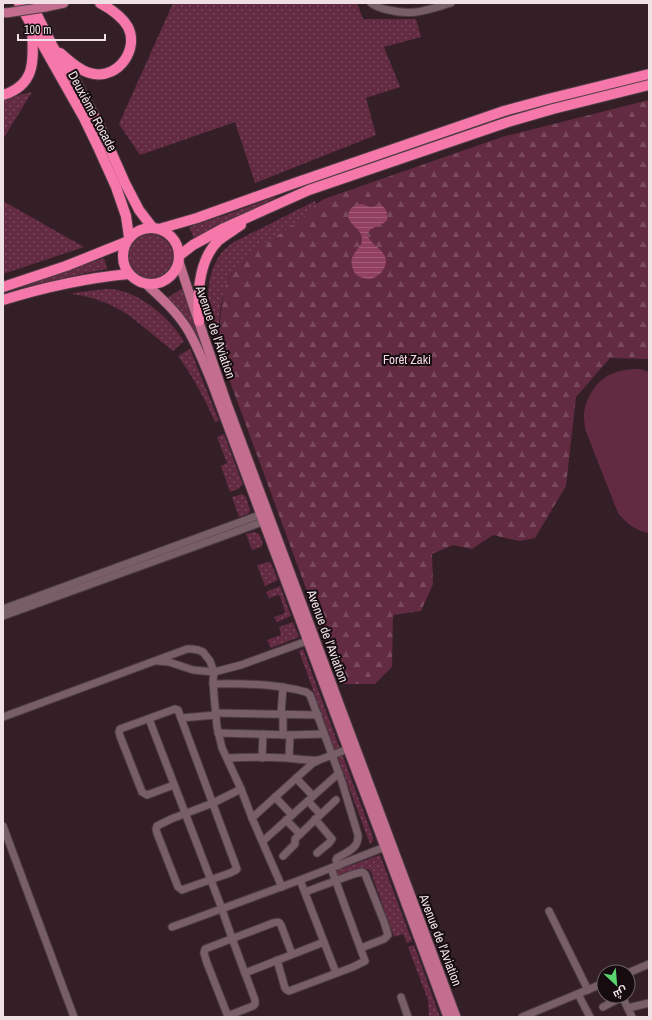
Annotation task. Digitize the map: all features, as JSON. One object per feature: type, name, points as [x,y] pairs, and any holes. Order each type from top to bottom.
[{"type":"highway","name":"Deuxième Rocade","points":[[19,3],[84,118],[110,173],[126,216],[127,240]]},
{"type":"highway","name":"Deuxième Rocade","points":[[31,3],[54,47],[76,82],[98,123],[125,183],[140,210],[156,228]]},
{"type":"highway","points":[[54,47],[80,68],[93,74],[107,73],[124,62],[130,52],[131,47],[129,29],[126,22],[100,3]]},
{"type":"highway","points":[[3,95],[21,86],[30,74],[33,60],[31,24]]},
{"type":"highway","points":[[3,287],[73,263],[127,240],[139,230],[156,228],[197,218],[504,111],[649,74]]},
{"type":"highway","points":[[179,259],[208,236],[270,206],[316,187],[508,122],[649,85]]},
{"type":"highway","points":[[199,321],[198,300],[200,279],[206,258],[211,249],[218,241],[270,206]]},
{"type":"highway","points":[[127,240],[123,250],[122,259],[124,267],[129,274],[139,282],[146,284],[160,283],[172,275],[176,269],[179,259],[179,248],[172,236],[166,231],[156,228]]},
{"type":"highway","points":[[3,300],[69,282],[129,274]]},
{"type":"main road","points":[[5,14],[64,3]]},
{"type":"main road","name":"Avenue de l'Aviation","points":[[179,259],[308,641],[448,1017]]},
{"type":"main road","name":"Avenue de l'Aviation","points":[[146,284],[179,317],[192,338],[212,383],[265,517],[456,1017]]},
{"type":"street","points":[[371,3],[393,11],[410,13],[426,11],[451,3]]},
{"type":"street","points":[[3,609],[265,517]]},
{"type":"street","points":[[3,616],[265,517]]},
{"type":"street","points":[[155,661],[169,662],[193,670],[214,672],[241,665],[308,641]]},
{"type":"street","points":[[3,717],[187,649],[203,652],[207,656],[214,672],[213,684],[216,714],[218,733],[222,748],[282,887]]},
{"type":"street","points":[[213,684],[283,687],[301,690],[308,693],[312,698],[339,773],[358,839],[355,847],[337,858],[336,860],[338,866]]},
{"type":"street","points":[[283,687],[282,714],[289,758]]},
{"type":"street","points":[[174,785],[147,794],[140,789],[119,733],[120,729],[175,709],[178,710],[213,803],[237,869],[182,890],[178,887],[156,827],[185,813],[213,803],[241,789]]},
{"type":"street","points":[[181,718],[216,714],[318,715]]},
{"type":"street","points":[[149,719],[222,909],[232,938],[245,973],[254,1000],[255,1004],[243,1010],[228,1014],[220,998],[207,963],[204,951],[206,948],[232,938],[273,923],[278,922],[281,925],[292,954]]},
{"type":"street","points":[[218,733],[286,735],[324,734]]},
{"type":"street","points":[[262,734],[262,758]]},
{"type":"street","points":[[252,818],[310,766],[319,760],[348,749]]},
{"type":"street","points":[[227,758],[289,758],[319,760]]},
{"type":"street","points":[[263,841],[339,773]]},
{"type":"street","points":[[296,778],[310,798],[318,817],[332,839],[317,854]]},
{"type":"street","points":[[275,797],[292,815]]},
{"type":"street","points":[[283,856],[295,844],[295,839],[336,800]]},
{"type":"street","points":[[286,820],[300,834]]},
{"type":"street","points":[[3,826],[74,1017]]},
{"type":"street","points":[[172,927],[338,866],[385,847]]},
{"type":"street","points":[[276,960],[285,988],[288,990],[365,962],[331,868]]},
{"type":"street","points":[[305,892],[360,872],[365,874],[388,932],[388,936],[361,948]]},
{"type":"street","points":[[300,880],[336,973]]},
{"type":"street","points":[[549,911],[588,990]]},
{"type":"street","points":[[245,973],[324,942]]},
{"type":"street","points":[[636,970],[649,964]]},
{"type":"street","points":[[522,1017],[596,986]]},
{"type":"street","points":[[578,994],[590,1017]]},
{"type":"street","points":[[401,997],[408,1017]]},
{"type":"street","points":[[628,1008],[649,1003]]},
{"type":"street","points":[[603,1007],[608,1004]]},
{"type":"street","points":[[626,1004],[632,1017]]},
{"type":"green space","points":[[173,3],[357,3],[363,19],[416,19],[421,37],[384,47],[400,87],[366,98],[376,135],[255,183],[235,122],[140,155],[119,124]]},
{"type":"green space","points":[[32,92],[3,139],[3,99]]},
{"type":"green space","name":"Forêt Zaki","points":[[649,100],[649,359],[610,358],[576,397],[566,486],[535,538],[519,541],[493,535],[472,549],[453,545],[432,554],[433,584],[421,611],[393,615],[392,667],[375,684],[341,684],[217,346],[223,296],[225,287],[233,271],[252,251],[289,228],[301,219],[316,204],[324,199],[502,137]]},
{"type":"green space","points":[[274,197],[275,198],[194,238],[189,227],[226,215]]},
{"type":"green space","points":[[3,201],[84,247],[3,274]]},
{"type":"green space","points":[[315,201],[316,204],[307,214],[289,229],[251,253],[236,268],[230,277],[223,295],[220,309],[217,346],[214,346],[209,313],[208,293],[211,273],[220,256],[226,248],[234,242]]},
{"type":"green space","points":[[151,234],[163,238],[169,244],[173,256],[169,268],[163,274],[151,278],[139,274],[133,268],[129,256],[133,244],[139,238]]},
{"type":"green space","points":[[104,258],[107,269],[19,288],[20,286]]},
{"type":"green space","points":[[183,288],[214,377],[192,327],[167,298]]},
{"type":"green space","points":[[106,289],[129,293],[140,298],[160,313],[184,341],[173,351],[123,312],[95,299],[72,294]]},
{"type":"green space","points":[[190,349],[219,421],[215,422],[198,388],[178,356]]},
{"type":"green space","points":[[640,369],[649,372],[649,533],[632,526],[618,513],[585,429],[584,418],[588,398],[600,381],[618,372]]},
{"type":"green space","points":[[224,434],[243,485],[240,486],[240,488],[230,492],[221,466],[227,463],[217,437]]},
{"type":"green space","points":[[242,494],[246,497],[250,510],[248,514],[239,517],[232,497]]},
{"type":"green space","points":[[255,532],[259,534],[263,544],[261,547],[252,550],[246,534]]},
{"type":"green space","points":[[268,562],[271,563],[278,580],[265,586],[257,565]]},
{"type":"green space","points":[[280,586],[291,616],[277,622],[274,617],[285,612],[280,596],[278,595],[269,598],[266,592]]},
{"type":"green space","points":[[293,622],[299,637],[271,648],[267,640],[281,635],[279,627]]},
{"type":"green space","points":[[303,649],[340,749],[335,751],[299,651]]},
{"type":"green space","points":[[342,754],[373,837],[373,841],[370,844],[337,755]]},
{"type":"green space","points":[[380,855],[412,941],[407,943],[403,934],[394,937],[369,870],[363,869],[337,878],[335,871]]},
{"type":"green space","points":[[414,945],[440,1017],[429,1017],[428,1000],[408,947]]},
{"type":"shaded area","points":[[362,204],[370,207],[381,205],[385,208],[387,214],[387,220],[370,230],[368,234],[371,242],[383,253],[386,263],[383,270],[376,277],[370,279],[358,276],[352,266],[352,257],[362,242],[362,238],[359,231],[349,220],[348,216],[353,207]]},
{"type":"tram line","points":[[3,9],[34,3]]}]
